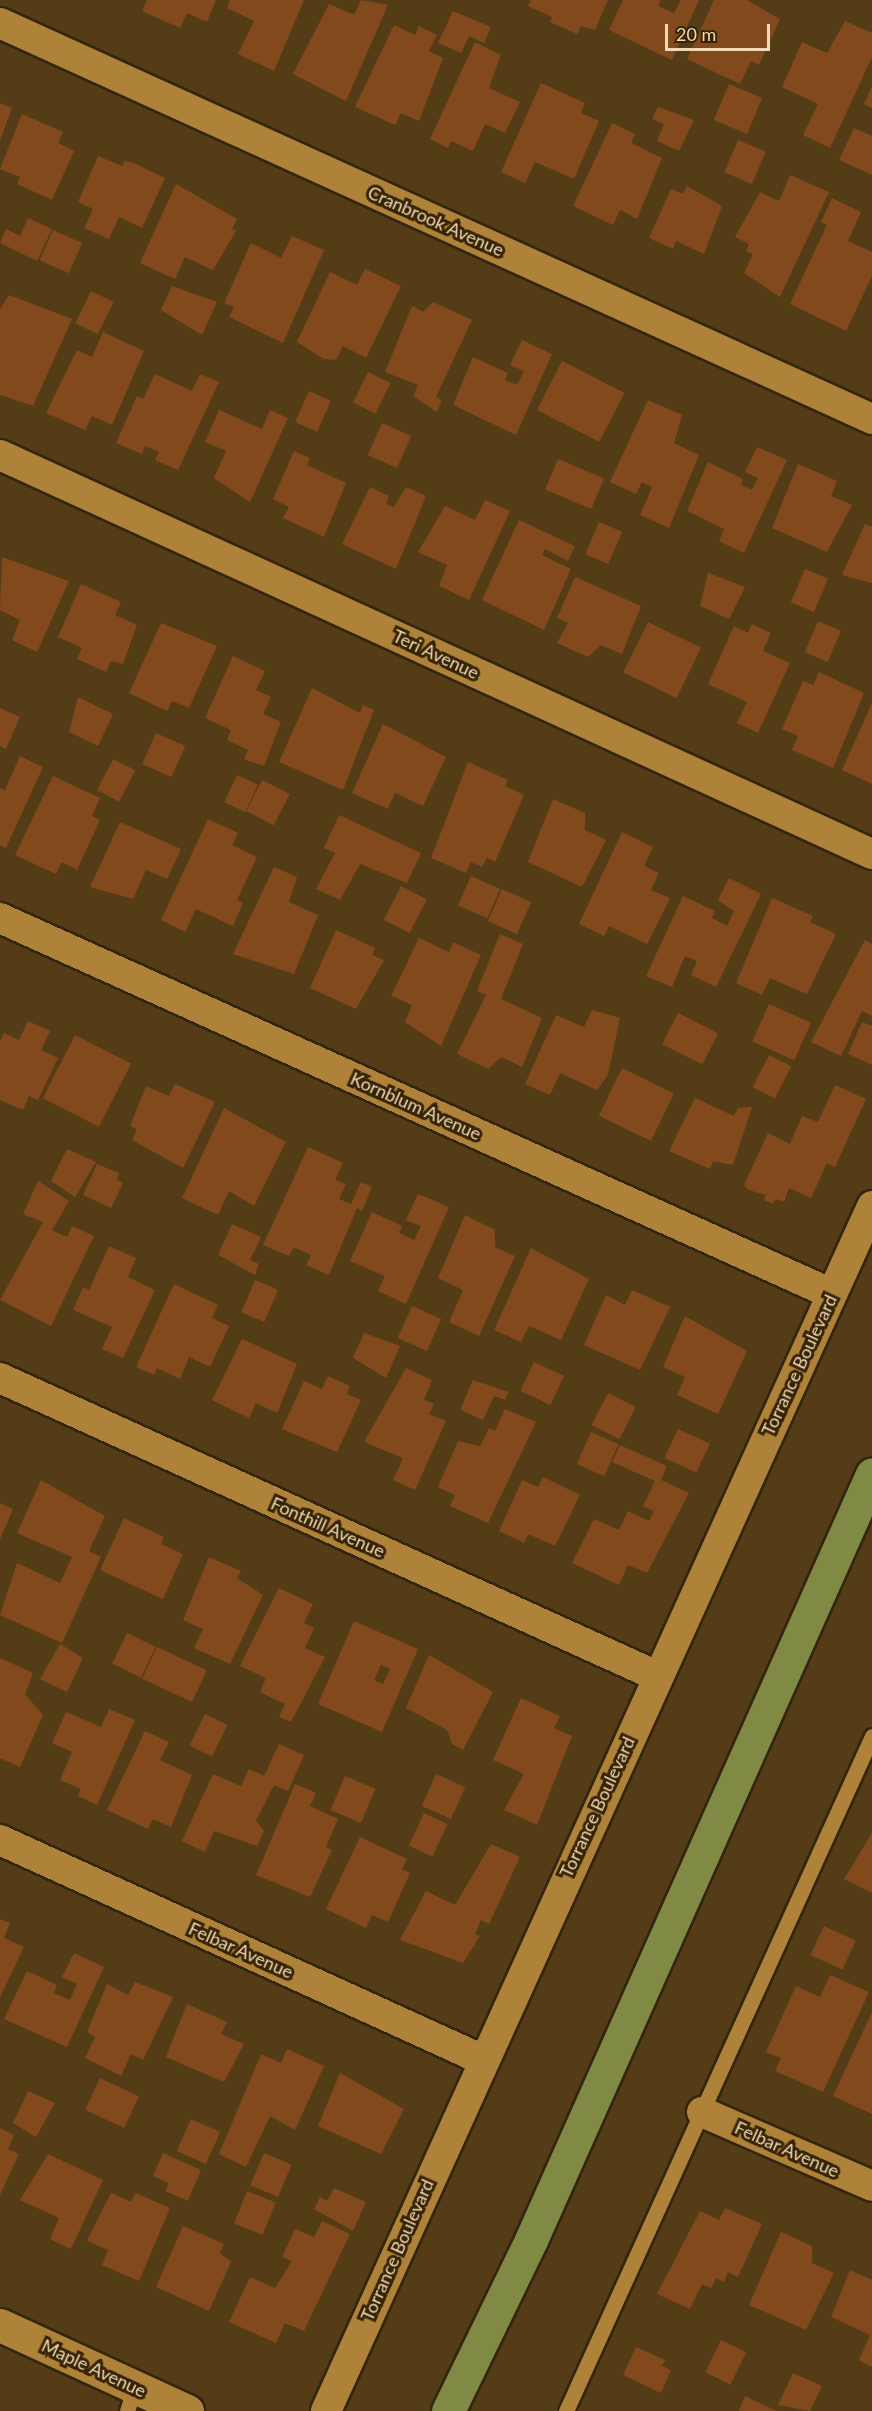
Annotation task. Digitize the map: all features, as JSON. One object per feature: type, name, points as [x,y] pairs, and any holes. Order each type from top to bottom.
[{"type":"main road","points":[[448,2411],[531,2240],[872,1474]]},
{"type":"street","name":"Cranbrook Avenue","points":[[0,23],[872,419]]},
{"type":"street","name":"Teri Avenue","points":[[0,454],[872,854]]},
{"type":"street","name":"Kornblum Avenue","points":[[0,918],[832,1294]]},
{"type":"street","name":"Torrance Boulevard","points":[[326,2411],[481,2059],[872,1206]]},
{"type":"street","name":"Fonthill Avenue","points":[[0,1378],[657,1676]]},
{"type":"street","name":"Felbar Avenue","points":[[0,1840],[481,2059]]},
{"type":"street","name":"Felbar Avenue","points":[[702,2112],[872,2186]]},
{"type":"street","name":"Maple Avenue","points":[[0,2325],[131,2399],[187,2411]]},
{"type":"lane","points":[[566,2411],[872,1736]]},
{"type":"building","points":[[147,0],[216,0],[207,22],[187,13],[180,28],[142,11]]},
{"type":"building","points":[[230,0],[304,0],[274,71],[238,54],[254,21],[227,8]]},
{"type":"building","points":[[361,0],[388,5],[346,101],[293,74],[329,4],[354,15]]},
{"type":"building","points":[[531,0],[608,0],[595,30],[581,26],[577,34],[550,22],[552,17],[528,6]]},
{"type":"building","points":[[623,0],[661,0],[658,6],[674,13],[681,0],[699,0],[672,60],[609,30]]},
{"type":"building","points":[[714,0],[747,0],[780,19],[759,65],[751,61],[740,84],[687,59]]},
{"type":"building","points":[[453,11],[491,27],[484,43],[469,36],[461,53],[438,43]]},
{"type":"building","points":[[845,21],[872,33],[872,57],[830,148],[803,135],[818,104],[782,87],[802,42],[827,53]]},
{"type":"building","points":[[394,25],[415,35],[419,26],[437,35],[429,51],[443,58],[419,121],[401,113],[395,125],[355,107]]},
{"type":"building","points":[[475,42],[501,55],[489,88],[520,102],[505,133],[485,124],[473,151],[451,141],[448,148],[430,139]]},
{"type":"building","points":[[541,83],[585,103],[581,113],[599,121],[574,179],[535,162],[525,183],[501,172]]},
{"type":"building","points":[[729,84],[762,98],[747,134],[714,120]]},
{"type":"building","points":[[872,86],[872,108],[864,104]]},
{"type":"building","points":[[0,103],[12,108],[0,141]]},
{"type":"building","points":[[658,107],[694,120],[679,151],[657,141],[664,124],[652,119]]},
{"type":"building","points":[[22,114],[63,132],[58,143],[74,151],[52,200],[17,184],[20,177],[0,169]]},
{"type":"building","points":[[612,123],[635,134],[631,143],[662,158],[637,219],[620,210],[613,225],[573,206]]},
{"type":"building","points":[[854,128],[872,136],[872,175],[839,160]]},
{"type":"building","points":[[738,140],[766,152],[752,184],[724,172]]},
{"type":"building","points":[[98,156],[122,166],[125,161],[134,163],[165,178],[142,228],[119,217],[109,239],[84,228],[93,209],[78,202]]},
{"type":"building","points":[[790,175],[829,192],[780,297],[744,273],[753,254],[746,251],[749,244],[735,237],[760,192],[779,201]]},
{"type":"building","points":[[176,184],[237,219],[232,229],[236,231],[213,270],[185,257],[175,279],[140,263]]},
{"type":"building","points":[[687,186],[722,206],[704,254],[676,241],[673,249],[649,238],[671,189],[683,194]]},
{"type":"building","points":[[832,198],[861,212],[848,241],[872,252],[872,276],[846,331],[790,304],[827,225],[821,222]]},
{"type":"building","points":[[28,218],[52,229],[37,261],[0,243],[6,229],[20,236]]},
{"type":"building","points":[[53,230],[82,243],[69,273],[40,260]]},
{"type":"building","points":[[292,236],[324,250],[283,343],[229,317],[234,307],[224,303],[251,243],[281,258]]},
{"type":"building","points":[[365,269],[401,286],[366,358],[343,346],[336,360],[324,359],[297,342],[330,272],[357,285]]},
{"type":"building","points":[[172,286],[217,302],[202,335],[161,310]]},
{"type":"building","points":[[91,291],[113,302],[98,334],[75,323]]},
{"type":"building","points":[[9,295],[72,319],[33,406],[0,395],[0,309]]},
{"type":"building","points":[[433,302],[472,320],[436,397],[442,400],[437,412],[413,396],[418,385],[385,372],[412,306],[423,312]]},
{"type":"building","points":[[103,332],[144,351],[112,425],[92,416],[85,430],[46,413],[77,350],[92,357]]},
{"type":"building","points":[[522,340],[552,354],[516,435],[453,405],[473,357],[508,373],[505,380],[517,385],[524,371],[510,365]]},
{"type":"building","points":[[562,361],[624,393],[599,442],[537,410]]},
{"type":"building","points":[[368,372],[390,383],[376,414],[353,403]]},
{"type":"building","points":[[155,374],[192,391],[200,374],[219,382],[178,470],[155,460],[159,452],[145,446],[142,454],[116,443],[137,396],[143,399]]},
{"type":"building","points":[[309,391],[331,401],[317,432],[295,422]]},
{"type":"building","points":[[648,400],[682,415],[674,443],[699,455],[669,528],[640,515],[652,487],[642,482],[636,494],[610,482]]},
{"type":"building","points":[[219,410],[262,429],[270,410],[288,418],[250,502],[214,478],[226,451],[205,442]]},
{"type":"building","points":[[382,423],[411,436],[397,468],[368,455]]},
{"type":"building","points":[[757,447],[787,460],[744,553],[719,541],[724,529],[687,511],[708,462],[743,479],[741,485],[752,490],[758,478],[745,472]]},
{"type":"building","points":[[294,451],[310,458],[307,465],[346,483],[324,537],[283,518],[289,507],[273,499]]},
{"type":"building","points":[[558,459],[604,479],[591,509],[545,489]]},
{"type":"building","points":[[798,464],[837,481],[831,496],[852,505],[827,552],[772,528]]},
{"type":"building","points":[[370,487],[389,496],[386,504],[394,507],[406,487],[426,496],[396,569],[342,544]]},
{"type":"building","points":[[485,500],[510,511],[469,600],[439,586],[447,565],[418,552],[445,506],[475,520]]},
{"type":"building","points":[[519,520],[575,546],[568,561],[545,549],[542,555],[571,569],[544,630],[482,600]]},
{"type":"building","points":[[599,522],[622,532],[608,564],[585,554]]},
{"type":"building","points":[[865,524],[872,527],[872,583],[842,575]]},
{"type":"building","points":[[2,557],[69,581],[37,652],[12,640],[20,620],[0,610]]},
{"type":"building","points":[[805,569],[828,579],[814,612],[791,602]]},
{"type":"building","points":[[708,573],[745,587],[729,619],[700,606]]},
{"type":"building","points":[[575,577],[641,606],[622,654],[601,645],[588,657],[557,643],[568,623],[557,618]]},
{"type":"building","points":[[81,584],[121,602],[115,615],[137,625],[123,664],[111,661],[106,672],[77,659],[82,648],[58,637]]},
{"type":"building","points":[[818,621],[841,631],[828,662],[805,652]]},
{"type":"building","points":[[648,622],[701,648],[676,698],[623,672]]},
{"type":"building","points":[[161,623],[217,646],[189,708],[172,701],[167,711],[129,693]]},
{"type":"building","points":[[752,624],[771,633],[763,651],[790,663],[758,733],[737,723],[747,702],[708,684],[734,626],[748,633]]},
{"type":"building","points":[[233,656],[265,671],[256,690],[271,697],[263,714],[281,722],[264,766],[244,759],[248,750],[227,740],[231,730],[205,718]]},
{"type":"building","points":[[819,672],[864,693],[833,768],[792,750],[798,736],[782,729],[803,681],[813,685]]},
{"type":"building","points":[[312,688],[360,713],[363,705],[374,710],[343,790],[279,762]]},
{"type":"building","points":[[78,697],[113,714],[98,746],[69,732]]},
{"type":"building","points":[[872,703],[872,784],[842,770]]},
{"type":"building","points":[[0,708],[20,717],[6,749],[0,746]]},
{"type":"building","points":[[383,724],[446,757],[423,806],[395,793],[388,809],[352,793]]},
{"type":"building","points":[[156,733],[185,746],[171,777],[142,764]]},
{"type":"building","points":[[20,756],[43,767],[6,848],[0,845],[0,788],[5,790]]},
{"type":"building","points":[[113,759],[135,770],[119,802],[97,790]]},
{"type":"building","points":[[468,762],[508,780],[505,786],[524,795],[495,862],[487,858],[482,867],[471,862],[466,873],[431,858]]},
{"type":"building","points":[[237,775],[258,785],[245,812],[224,802]]},
{"type":"building","points":[[53,776],[100,798],[92,816],[100,820],[77,870],[62,862],[56,874],[15,855]]},
{"type":"building","points":[[262,780],[290,794],[274,825],[246,811]]},
{"type":"building","points":[[553,799],[585,813],[585,830],[606,840],[582,887],[528,862]]},
{"type":"building","points":[[339,815],[421,853],[407,883],[360,864],[340,900],[316,889],[335,853],[324,848]]},
{"type":"building","points":[[208,819],[238,833],[232,845],[257,857],[237,900],[243,903],[233,926],[196,909],[185,932],[161,920]]},
{"type":"building","points":[[120,822],[181,849],[167,879],[146,870],[133,899],[90,887]]},
{"type":"building","points":[[622,832],[653,847],[644,866],[659,873],[651,890],[670,898],[647,944],[609,926],[604,936],[579,924]]},
{"type":"building","points":[[274,867],[297,877],[289,902],[318,915],[294,974],[233,954]]},
{"type":"building","points":[[471,876],[500,889],[487,918],[458,905]]},
{"type":"building","points":[[729,878],[761,894],[716,987],[691,975],[697,961],[685,956],[672,987],[646,976],[683,896],[715,911],[712,918],[727,926],[734,911],[718,900]]},
{"type":"building","points":[[401,886],[427,899],[410,933],[384,920]]},
{"type":"building","points":[[502,889],[531,902],[517,934],[488,921]]},
{"type":"building","points":[[772,898],[813,916],[810,922],[836,934],[807,994],[770,978],[762,995],[736,983]]},
{"type":"building","points":[[336,930],[375,948],[372,955],[384,960],[356,1009],[310,988]]},
{"type":"building","points":[[500,934],[523,944],[501,999],[542,1018],[522,1067],[501,1057],[488,1069],[457,1054],[486,995],[477,991]]},
{"type":"building","points":[[419,938],[449,952],[453,942],[481,955],[441,1046],[405,1022],[412,1005],[391,996]]},
{"type":"building","points":[[865,940],[872,944],[872,1016],[862,1011],[841,1056],[811,1042]]},
{"type":"building","points":[[769,1004],[811,1023],[794,1060],[752,1041]]},
{"type":"building","points":[[592,1010],[620,1018],[608,1075],[597,1090],[560,1073],[550,1095],[525,1084],[556,1015],[584,1027]]},
{"type":"building","points":[[678,1013],[718,1033],[702,1065],[662,1044]]},
{"type":"building","points":[[28,1021],[50,1031],[41,1050],[58,1058],[38,1100],[29,1096],[23,1110],[0,1100],[0,1042],[4,1033],[19,1040]]},
{"type":"building","points":[[862,1022],[872,1026],[872,1065],[848,1054]]},
{"type":"building","points":[[75,1035],[131,1064],[99,1127],[43,1098]]},
{"type":"building","points":[[769,1055],[791,1066],[775,1098],[753,1087]]},
{"type":"building","points":[[622,1068],[674,1093],[651,1141],[599,1116]]},
{"type":"building","points":[[175,1084],[215,1102],[183,1168],[132,1140],[137,1129],[130,1126],[146,1086],[169,1096]]},
{"type":"building","points":[[835,1085],[866,1099],[835,1167],[827,1163],[811,1198],[789,1188],[784,1202],[776,1199],[773,1204],[764,1200],[766,1195],[749,1190],[744,1185],[768,1133],[790,1144],[802,1116],[818,1122]]},
{"type":"building","points":[[695,1098],[734,1116],[738,1108],[752,1107],[733,1165],[713,1161],[710,1169],[669,1151]]},
{"type":"building","points":[[224,1108],[286,1142],[254,1206],[229,1191],[218,1215],[182,1198]]},
{"type":"building","points":[[308,1147],[343,1163],[335,1180],[346,1184],[339,1199],[351,1204],[361,1182],[372,1187],[362,1211],[357,1208],[329,1275],[306,1265],[311,1255],[294,1247],[289,1256],[263,1245]]},
{"type":"building","points":[[67,1149],[96,1162],[75,1197],[51,1181]]},
{"type":"building","points":[[97,1164],[119,1173],[117,1180],[123,1183],[111,1208],[83,1195]]},
{"type":"building","points":[[38,1181],[69,1201],[52,1230],[67,1237],[72,1226],[94,1236],[51,1326],[0,1300],[43,1222],[23,1214]]},
{"type":"building","points":[[418,1194],[449,1207],[406,1304],[378,1291],[385,1276],[350,1261],[372,1212],[402,1226],[399,1233],[414,1240],[421,1226],[406,1220]]},
{"type":"building","points":[[465,1215],[495,1230],[495,1247],[515,1256],[479,1336],[449,1322],[463,1290],[438,1278]]},
{"type":"building","points":[[232,1224],[261,1237],[250,1260],[259,1264],[255,1275],[218,1255]]},
{"type":"building","points":[[109,1246],[136,1258],[128,1277],[155,1290],[123,1358],[102,1349],[112,1327],[73,1310],[83,1287],[89,1290]]},
{"type":"building","points":[[531,1248],[589,1279],[561,1340],[529,1326],[521,1342],[494,1330]]},
{"type":"building","points":[[255,1280],[278,1290],[264,1322],[241,1312]]},
{"type":"building","points":[[174,1284],[218,1305],[212,1318],[229,1326],[210,1367],[189,1357],[180,1379],[157,1368],[154,1375],[136,1367]]},
{"type":"building","points":[[632,1290],[670,1307],[640,1370],[584,1345],[606,1295],[625,1305]]},
{"type":"building","points":[[412,1306],[441,1319],[427,1351],[398,1338]]},
{"type":"building","points":[[685,1316],[747,1351],[718,1414],[677,1395],[685,1377],[663,1367]]},
{"type":"building","points":[[364,1333],[400,1346],[386,1378],[353,1358]]},
{"type":"building","points":[[242,1339],[297,1364],[277,1413],[256,1403],[249,1418],[212,1400]]},
{"type":"building","points":[[534,1362],[564,1376],[550,1405],[520,1391]]},
{"type":"building","points":[[406,1368],[432,1380],[424,1400],[434,1404],[429,1414],[446,1421],[415,1490],[393,1480],[403,1458],[364,1442]]},
{"type":"building","points":[[328,1376],[350,1386],[347,1394],[361,1400],[337,1452],[282,1429],[304,1381],[322,1389]]},
{"type":"building","points":[[473,1380],[509,1392],[505,1400],[494,1396],[483,1420],[460,1410]]},
{"type":"building","points":[[608,1393],[636,1407],[619,1439],[592,1425]]},
{"type":"building","points":[[505,1409],[536,1422],[488,1523],[450,1506],[455,1495],[438,1487],[458,1441],[480,1446],[489,1428],[495,1431]]},
{"type":"building","points":[[678,1429],[710,1444],[696,1473],[664,1458]]},
{"type":"building","points":[[591,1432],[618,1444],[604,1476],[577,1464]]},
{"type":"building","points":[[620,1445],[667,1466],[661,1480],[689,1493],[647,1573],[628,1565],[619,1585],[572,1563],[594,1519],[619,1530],[628,1511],[649,1521],[654,1511],[643,1506],[655,1481],[612,1462]]},
{"type":"building","points":[[543,1477],[580,1495],[555,1546],[528,1534],[524,1543],[499,1531],[522,1480],[538,1487]]},
{"type":"building","points":[[41,1480],[105,1516],[89,1551],[101,1557],[62,1643],[0,1615],[17,1563],[60,1583],[72,1557],[17,1533]]},
{"type":"building","points":[[0,1503],[13,1509],[0,1539]]},
{"type":"building","points":[[124,1518],[164,1537],[161,1544],[183,1554],[163,1599],[100,1570]]},
{"type":"building","points":[[209,1557],[241,1571],[237,1578],[263,1595],[230,1664],[194,1648],[203,1629],[183,1620]]},
{"type":"building","points":[[279,1588],[313,1604],[304,1623],[314,1628],[305,1648],[325,1657],[291,1722],[279,1717],[285,1704],[260,1692],[266,1678],[240,1666]]},
{"type":"building","points":[[354,1621],[418,1649],[382,1732],[318,1704]],"holes":[[[381,1665],[390,1669],[383,1684],[374,1680]]]},
{"type":"building","points":[[127,1633],[156,1647],[141,1678],[112,1664]]},
{"type":"building","points":[[60,1644],[83,1658],[67,1692],[40,1679]]},
{"type":"building","points":[[157,1647],[207,1670],[192,1702],[142,1679]]},
{"type":"building","points":[[429,1655],[493,1692],[463,1750],[452,1744],[447,1730],[406,1708]]},
{"type":"building","points":[[0,1658],[33,1673],[25,1694],[43,1715],[20,1767],[0,1758]]},
{"type":"building","points":[[521,1698],[560,1716],[554,1728],[572,1736],[537,1825],[504,1810],[524,1774],[493,1760]]},
{"type":"building","points":[[109,1709],[135,1720],[97,1805],[78,1796],[81,1789],[60,1780],[72,1752],[52,1743],[66,1712],[101,1727]]},
{"type":"building","points":[[205,1714],[227,1725],[212,1756],[190,1745]]},
{"type":"building","points":[[145,1731],[169,1742],[160,1760],[192,1775],[171,1827],[153,1819],[148,1829],[107,1810]]},
{"type":"building","points":[[279,1744],[304,1755],[288,1791],[274,1785],[256,1821],[264,1831],[257,1846],[214,1831],[205,1852],[182,1841],[213,1774],[241,1786],[249,1769],[264,1776]]},
{"type":"building","points":[[436,1774],[465,1787],[451,1819],[422,1806]]},
{"type":"building","points":[[345,1776],[375,1789],[361,1823],[331,1810]]},
{"type":"building","points":[[295,1784],[316,1793],[310,1806],[338,1819],[326,1847],[332,1850],[310,1897],[256,1875]]},
{"type":"building","points":[[424,1813],[448,1824],[432,1857],[409,1846]]},
{"type":"building","points":[[872,1833],[872,1893],[844,1879]]},
{"type":"building","points":[[360,1837],[407,1859],[402,1869],[410,1873],[388,1922],[372,1915],[366,1928],[326,1909]]},
{"type":"building","points":[[491,1844],[520,1857],[489,1924],[481,1920],[475,1934],[480,1936],[463,1963],[400,1940],[426,1891],[455,1905]]},
{"type":"building","points":[[0,1919],[10,1923],[4,1938],[24,1947],[0,1997]]},
{"type":"building","points":[[824,1926],[856,1941],[842,1970],[810,1955]]},
{"type":"building","points":[[74,1953],[104,1967],[67,2047],[4,2019],[27,1971],[57,1985],[54,1993],[70,2000],[77,1984],[62,1977]]},
{"type":"building","points":[[830,1975],[869,1992],[823,2092],[775,2071],[781,2058],[766,2052],[796,1986],[820,1997]]},
{"type":"building","points":[[135,1982],[173,1997],[143,2060],[131,2054],[121,2076],[85,2058],[95,2037],[87,2032],[107,1984],[128,1995]]},
{"type":"building","points":[[187,2004],[227,2022],[221,2034],[244,2044],[224,2082],[166,2057]]},
{"type":"building","points":[[872,2012],[872,2114],[833,2096]]},
{"type":"building","points":[[287,2049],[324,2066],[295,2130],[270,2116],[246,2167],[219,2154],[261,2054],[281,2063]]},
{"type":"building","points":[[340,2073],[404,2109],[381,2154],[318,2126]]},
{"type":"building","points":[[100,2078],[139,2096],[124,2128],[85,2110]]},
{"type":"building","points":[[28,2091],[55,2103],[36,2137],[13,2123]]},
{"type":"building","points":[[191,2119],[220,2132],[206,2164],[177,2151]]},
{"type":"building","points":[[0,2128],[14,2135],[8,2149],[19,2154],[0,2195]]},
{"type":"building","points":[[163,2153],[201,2170],[188,2201],[165,2191],[169,2183],[153,2176]]},
{"type":"building","points":[[264,2153],[292,2165],[278,2197],[250,2185]]},
{"type":"building","points":[[48,2154],[103,2180],[71,2249],[50,2239],[59,2218],[20,2200]]},
{"type":"building","points":[[334,2188],[366,2202],[353,2231],[314,2209],[320,2197],[327,2201]]},
{"type":"building","points":[[247,2191],[276,2203],[263,2235],[234,2223]]},
{"type":"building","points":[[111,2193],[131,2202],[136,2193],[170,2208],[139,2281],[102,2265],[108,2250],[87,2241]]},
{"type":"building","points":[[725,2208],[762,2224],[738,2277],[728,2272],[724,2282],[716,2278],[711,2288],[702,2284],[690,2309],[657,2294],[700,2211],[719,2220]]},
{"type":"building","points":[[322,2221],[350,2234],[304,2331],[285,2323],[276,2343],[229,2322],[250,2277],[275,2288],[292,2261],[282,2257],[295,2229],[314,2237]]},
{"type":"building","points":[[183,2226],[224,2244],[220,2253],[231,2262],[209,2311],[156,2287]]},
{"type":"building","points":[[781,2232],[812,2246],[812,2263],[834,2273],[806,2330],[749,2305]]},
{"type":"building","points":[[850,2270],[872,2280],[872,2367],[859,2360],[870,2335],[831,2317]]},
{"type":"building","points":[[721,2340],[746,2352],[730,2385],[705,2372]]},
{"type":"building","points":[[636,2347],[665,2360],[662,2366],[671,2370],[661,2393],[623,2375]]},
{"type":"building","points":[[793,2373],[822,2386],[810,2411],[778,2405]]},
{"type":"building","points":[[745,2396],[777,2411],[739,2411]]}]
